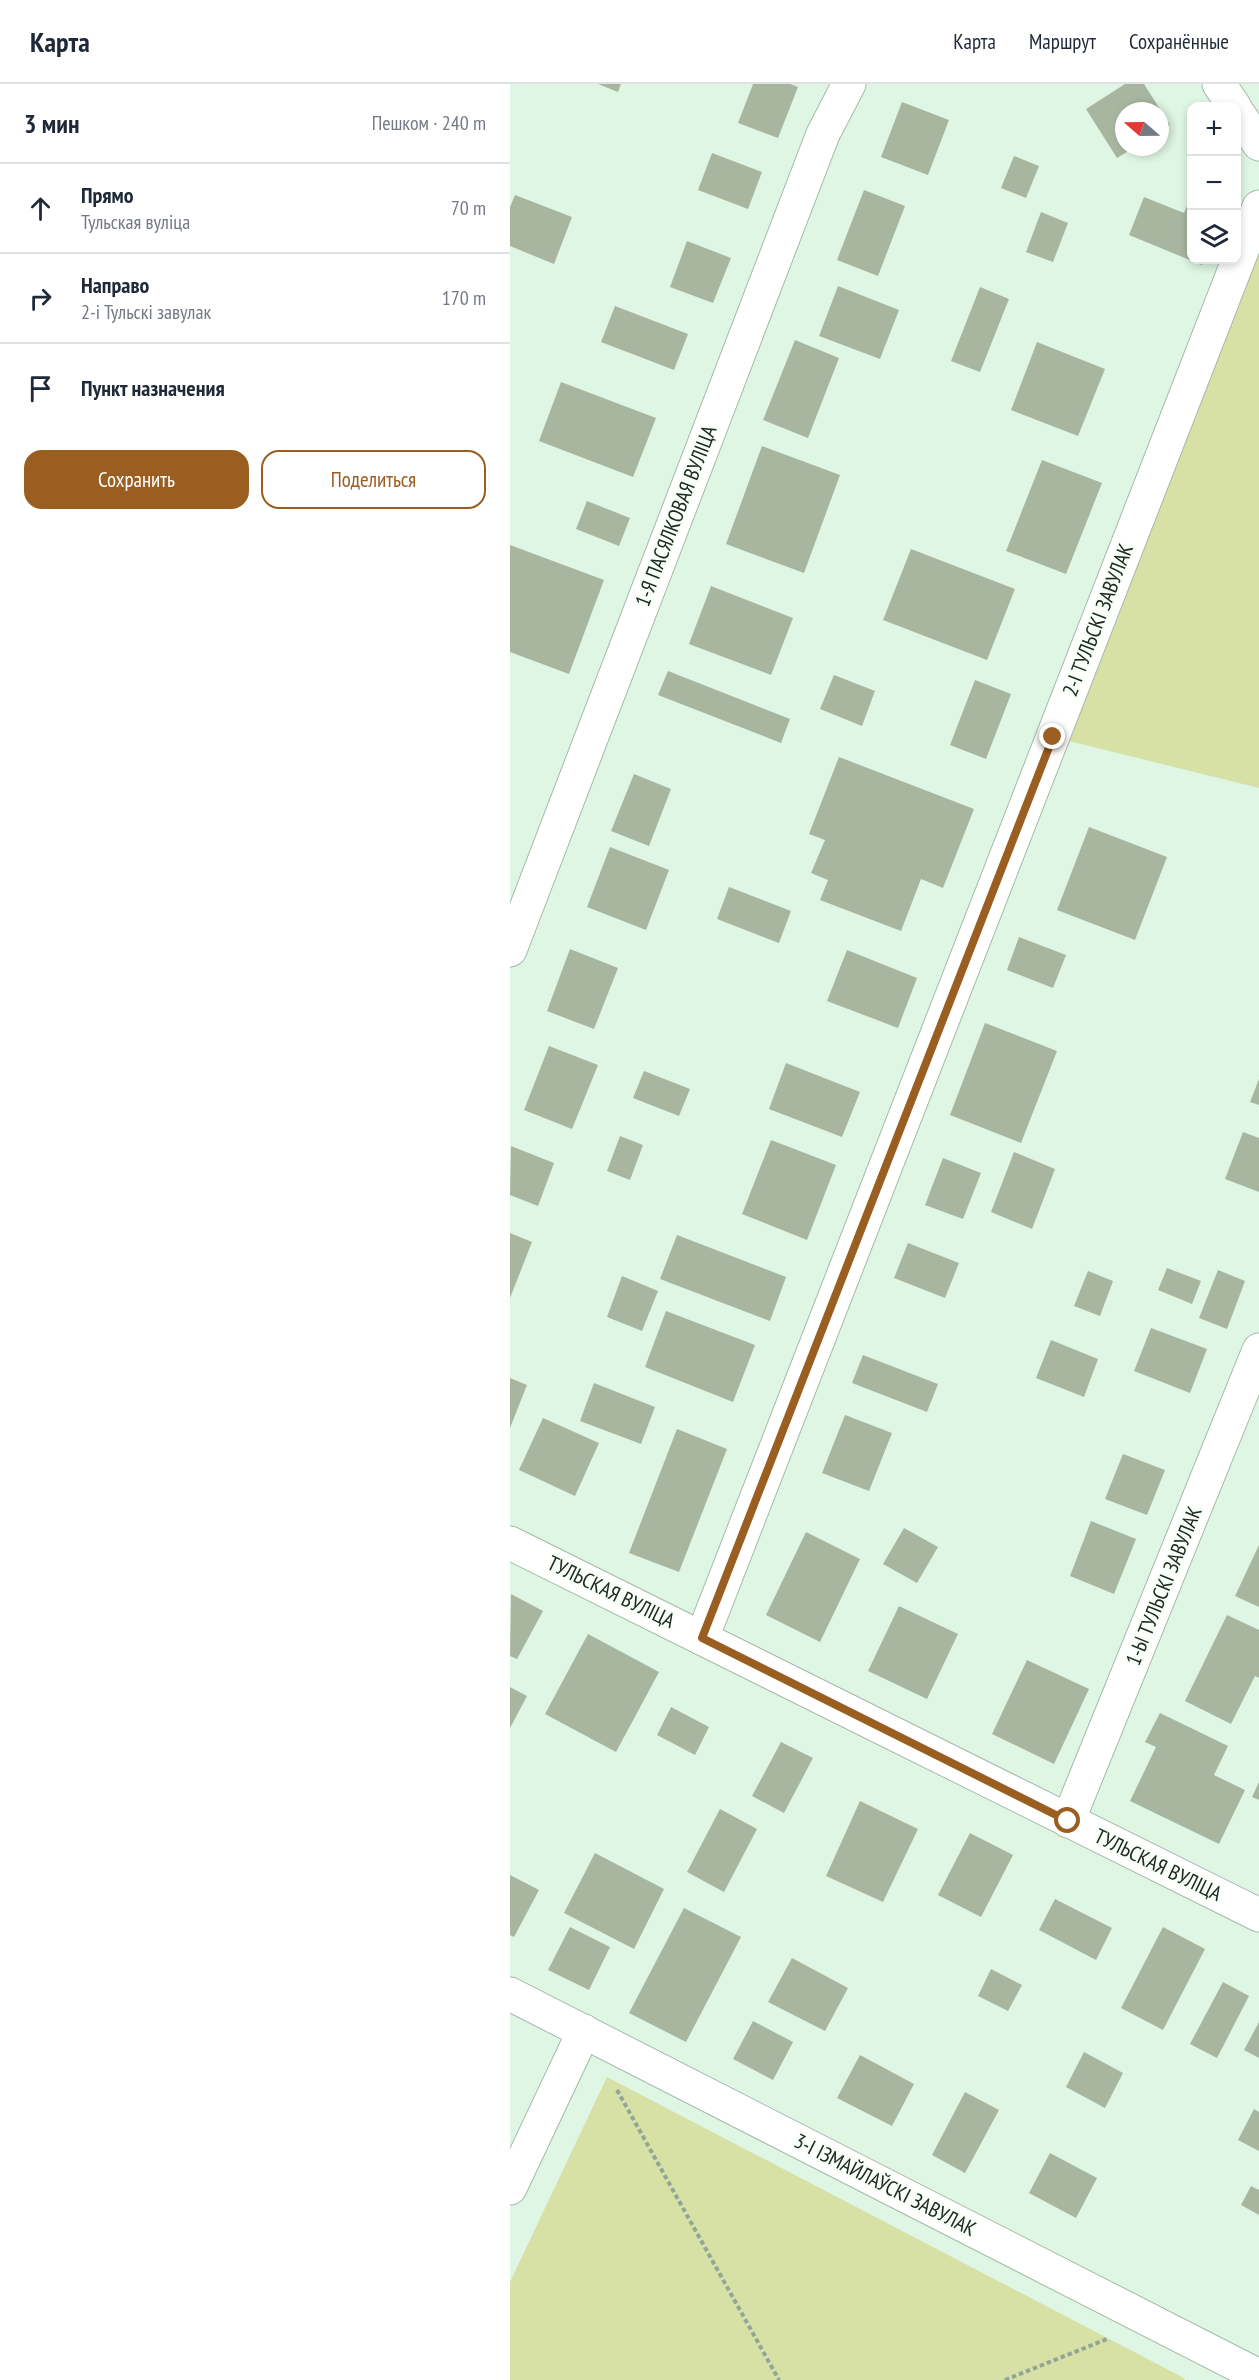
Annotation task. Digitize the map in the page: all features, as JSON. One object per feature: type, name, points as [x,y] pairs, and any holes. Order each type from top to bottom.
[{"type":"street","name":"1-Я ПАСЯЛКОВАЯ ВУЛІЦА","points":[[510,950],[823,134],[849,84]]},
{"type":"street","points":[[1220,84],[1231,102]]},
{"type":"street","points":[[1241,117],[1259,144]]},
{"type":"street","name":"2-І ТУЛЬСКІ ЗАВУЛАК","points":[[702,1638],[1259,207]]},
{"type":"street","name":"1-Ы ТУЛЬСКІ ЗАВУЛАК","points":[[1068,1821],[1259,1350]]},
{"type":"street","name":"ТУЛЬСКАЯ ВУЛІЦА","points":[[510,1543],[1259,1915]]},
{"type":"street","name":"3-І ІЗМАЙЛАЎСКІ ЗАВУЛАК","points":[[510,1994],[1259,2376]]},
{"type":"street","points":[[510,2188],[584,2031]]},
{"type":"path","points":[[613,2083],[779,2380]]},
{"type":"path","points":[[1005,2380],[1152,2321]]},
{"type":"green space","points":[[1259,207],[1259,788],[1053,737],[1237,264],[1241,264],[1241,253]]},
{"type":"green space","points":[[607,2077],[1185,2380],[510,2380],[510,2282]]},
{"type":"building","points":[[598,84],[621,84],[618,92]]},
{"type":"building","points":[[753,84],[790,84],[798,87],[778,138],[738,123]]},
{"type":"building","points":[[1125,84],[1144,84],[1155,102],[1115,102],[1115,155],[1086,109]]},
{"type":"building","points":[[902,102],[949,120],[928,175],[881,157]]},
{"type":"building","points":[[712,153],[762,172],[748,209],[698,190]]},
{"type":"building","points":[[1014,156],[1039,166],[1026,198],[1001,188]]},
{"type":"building","points":[[864,190],[905,206],[878,276],[837,260]]},
{"type":"building","points":[[515,195],[572,217],[554,264],[510,246],[510,207]]},
{"type":"building","points":[[1144,197],[1184,213],[1187,206],[1187,259],[1129,235]]},
{"type":"building","points":[[1041,212],[1068,223],[1053,262],[1026,252]]},
{"type":"building","points":[[687,241],[731,258],[713,303],[670,287]]},
{"type":"building","points":[[838,286],[899,310],[880,359],[819,336]]},
{"type":"building","points":[[980,287],[1009,299],[980,372],[951,361]]},
{"type":"building","points":[[615,306],[688,334],[674,370],[601,342]]},
{"type":"building","points":[[795,340],[839,358],[808,438],[763,420]]},
{"type":"building","points":[[1037,342],[1105,369],[1078,436],[1011,410]]},
{"type":"building","points":[[561,382],[656,418],[633,477],[539,441]]},
{"type":"building","points":[[762,446],[840,475],[804,573],[726,544]]},
{"type":"building","points":[[1042,460],[1102,483],[1066,574],[1006,551]]},
{"type":"building","points":[[587,501],[630,518],[619,546],[576,529]]},
{"type":"building","points":[[510,545],[604,580],[569,674],[510,652]]},
{"type":"building","points":[[911,549],[1015,589],[987,660],[883,620]]},
{"type":"building","points":[[711,586],[793,618],[771,675],[689,644]]},
{"type":"building","points":[[668,671],[790,719],[781,743],[658,695]]},
{"type":"building","points":[[834,675],[875,691],[862,726],[820,709]]},
{"type":"building","points":[[975,680],[1011,694],[986,759],[950,745]]},
{"type":"building","points":[[839,757],[974,809],[943,888],[921,879],[901,931],[820,900],[828,880],[811,873],[825,840],[809,834]]},
{"type":"building","points":[[634,774],[671,789],[649,846],[611,831]]},
{"type":"building","points":[[1089,827],[1167,857],[1135,940],[1057,910]]},
{"type":"building","points":[[610,847],[669,870],[646,930],[587,907]]},
{"type":"building","points":[[729,887],[791,911],[779,943],[717,919]]},
{"type":"building","points":[[1019,937],[1066,955],[1053,988],[1007,970]]},
{"type":"building","points":[[570,949],[618,968],[594,1029],[547,1011]]},
{"type":"building","points":[[847,950],[917,978],[898,1028],[827,1001]]},
{"type":"building","points":[[985,1023],[1057,1051],[1021,1143],[950,1115]]},
{"type":"building","points":[[549,1046],[598,1065],[572,1129],[524,1110]]},
{"type":"building","points":[[786,1063],[860,1092],[842,1137],[769,1109]]},
{"type":"building","points":[[644,1071],[690,1089],[679,1116],[633,1098]]},
{"type":"building","points":[[1259,1079],[1259,1105],[1250,1102]]},
{"type":"building","points":[[1243,1132],[1259,1138],[1259,1192],[1225,1179]]},
{"type":"building","points":[[620,1136],[643,1145],[630,1180],[607,1171]]},
{"type":"building","points":[[771,1140],[836,1165],[807,1240],[742,1214]]},
{"type":"building","points":[[511,1146],[554,1163],[538,1206],[510,1195]]},
{"type":"building","points":[[1014,1152],[1055,1169],[1032,1229],[991,1212]]},
{"type":"building","points":[[943,1158],[981,1173],[963,1219],[925,1205]]},
{"type":"building","points":[[510,1233],[532,1242],[510,1298]]},
{"type":"building","points":[[677,1235],[786,1277],[770,1321],[660,1279]]},
{"type":"building","points":[[908,1243],[959,1263],[945,1298],[894,1278]]},
{"type":"building","points":[[1167,1268],[1201,1281],[1192,1304],[1158,1290]]},
{"type":"building","points":[[1218,1270],[1245,1281],[1227,1329],[1199,1318]]},
{"type":"building","points":[[1088,1271],[1113,1281],[1100,1316],[1074,1306]]},
{"type":"building","points":[[622,1276],[658,1291],[642,1331],[607,1317]]},
{"type":"building","points":[[666,1311],[755,1345],[733,1402],[645,1367]]},
{"type":"building","points":[[1151,1328],[1207,1349],[1190,1393],[1134,1371]]},
{"type":"building","points":[[1051,1340],[1098,1359],[1084,1397],[1036,1378]]},
{"type":"building","points":[[863,1355],[938,1384],[927,1412],[852,1383]]},
{"type":"building","points":[[510,1378],[527,1385],[510,1428]]},
{"type":"building","points":[[594,1383],[655,1407],[641,1444],[580,1421]]},
{"type":"building","points":[[845,1415],[892,1433],[869,1491],[822,1473]]},
{"type":"building","points":[[543,1418],[599,1443],[575,1496],[519,1470]]},
{"type":"building","points":[[677,1429],[727,1449],[679,1572],[629,1553]]},
{"type":"building","points":[[1123,1454],[1165,1470],[1147,1515],[1105,1499]]},
{"type":"building","points":[[1091,1521],[1136,1539],[1114,1594],[1070,1576]]},
{"type":"building","points":[[904,1528],[938,1547],[917,1583],[883,1564]]},
{"type":"building","points":[[806,1532],[860,1559],[820,1642],[766,1615]]},
{"type":"building","points":[[1259,1545],[1259,1607],[1235,1596]]},
{"type":"building","points":[[511,1594],[543,1611],[517,1659],[510,1656]]},
{"type":"building","points":[[899,1606],[958,1634],[927,1699],[868,1671]]},
{"type":"building","points":[[1227,1615],[1259,1630],[1259,1678],[1255,1676],[1231,1724],[1185,1701]]},
{"type":"building","points":[[588,1634],[659,1672],[616,1752],[545,1714]]},
{"type":"building","points":[[1027,1660],[1089,1689],[1054,1764],[992,1734]]},
{"type":"building","points":[[510,1687],[527,1696],[510,1728]]},
{"type":"building","points":[[671,1707],[709,1727],[695,1755],[657,1735]]},
{"type":"building","points":[[1160,1713],[1228,1746],[1214,1775],[1245,1790],[1219,1844],[1130,1801],[1156,1747],[1145,1742]]},
{"type":"building","points":[[781,1742],[813,1758],[784,1813],[752,1796]]},
{"type":"building","points":[[1259,1782],[1259,1800],[1252,1797]]},
{"type":"building","points":[[860,1801],[918,1829],[883,1902],[826,1876]]},
{"type":"building","points":[[720,1809],[757,1829],[724,1892],[687,1872]]},
{"type":"building","points":[[970,1833],[1013,1855],[981,1917],[938,1895]]},
{"type":"building","points":[[595,1853],[664,1889],[634,1949],[564,1913]]},
{"type":"building","points":[[510,1875],[539,1890],[514,1937],[510,1935]]},
{"type":"building","points":[[1055,1899],[1112,1928],[1096,1960],[1039,1930]]},
{"type":"building","points":[[684,1908],[741,1937],[686,2042],[629,2013]]},
{"type":"building","points":[[570,1927],[610,1947],[589,1990],[548,1970]]},
{"type":"building","points":[[1163,1927],[1205,1949],[1163,2030],[1121,2008]]},
{"type":"building","points":[[792,1958],[848,1988],[825,2031],[768,2002]]},
{"type":"building","points":[[991,1969],[1022,1985],[1008,2011],[978,1996]]},
{"type":"building","points":[[1223,1982],[1249,1996],[1217,2058],[1190,2044]]},
{"type":"building","points":[[753,2021],[793,2042],[773,2080],[733,2059]]},
{"type":"building","points":[[1259,2022],[1259,2058],[1244,2050]]},
{"type":"building","points":[[1084,2052],[1123,2073],[1105,2108],[1066,2087]]},
{"type":"building","points":[[860,2055],[914,2084],[892,2126],[837,2098]]},
{"type":"building","points":[[965,2092],[999,2110],[965,2173],[932,2155]]},
{"type":"building","points":[[1254,2109],[1259,2112],[1259,2151],[1238,2140]]},
{"type":"building","points":[[1050,2153],[1097,2178],[1076,2218],[1029,2193]]},
{"type":"building","points":[[1251,2186],[1259,2190],[1259,2215],[1241,2205]]},
{"type":"route","points":[[1053,737],[702,1638],[1068,1821]]}]
